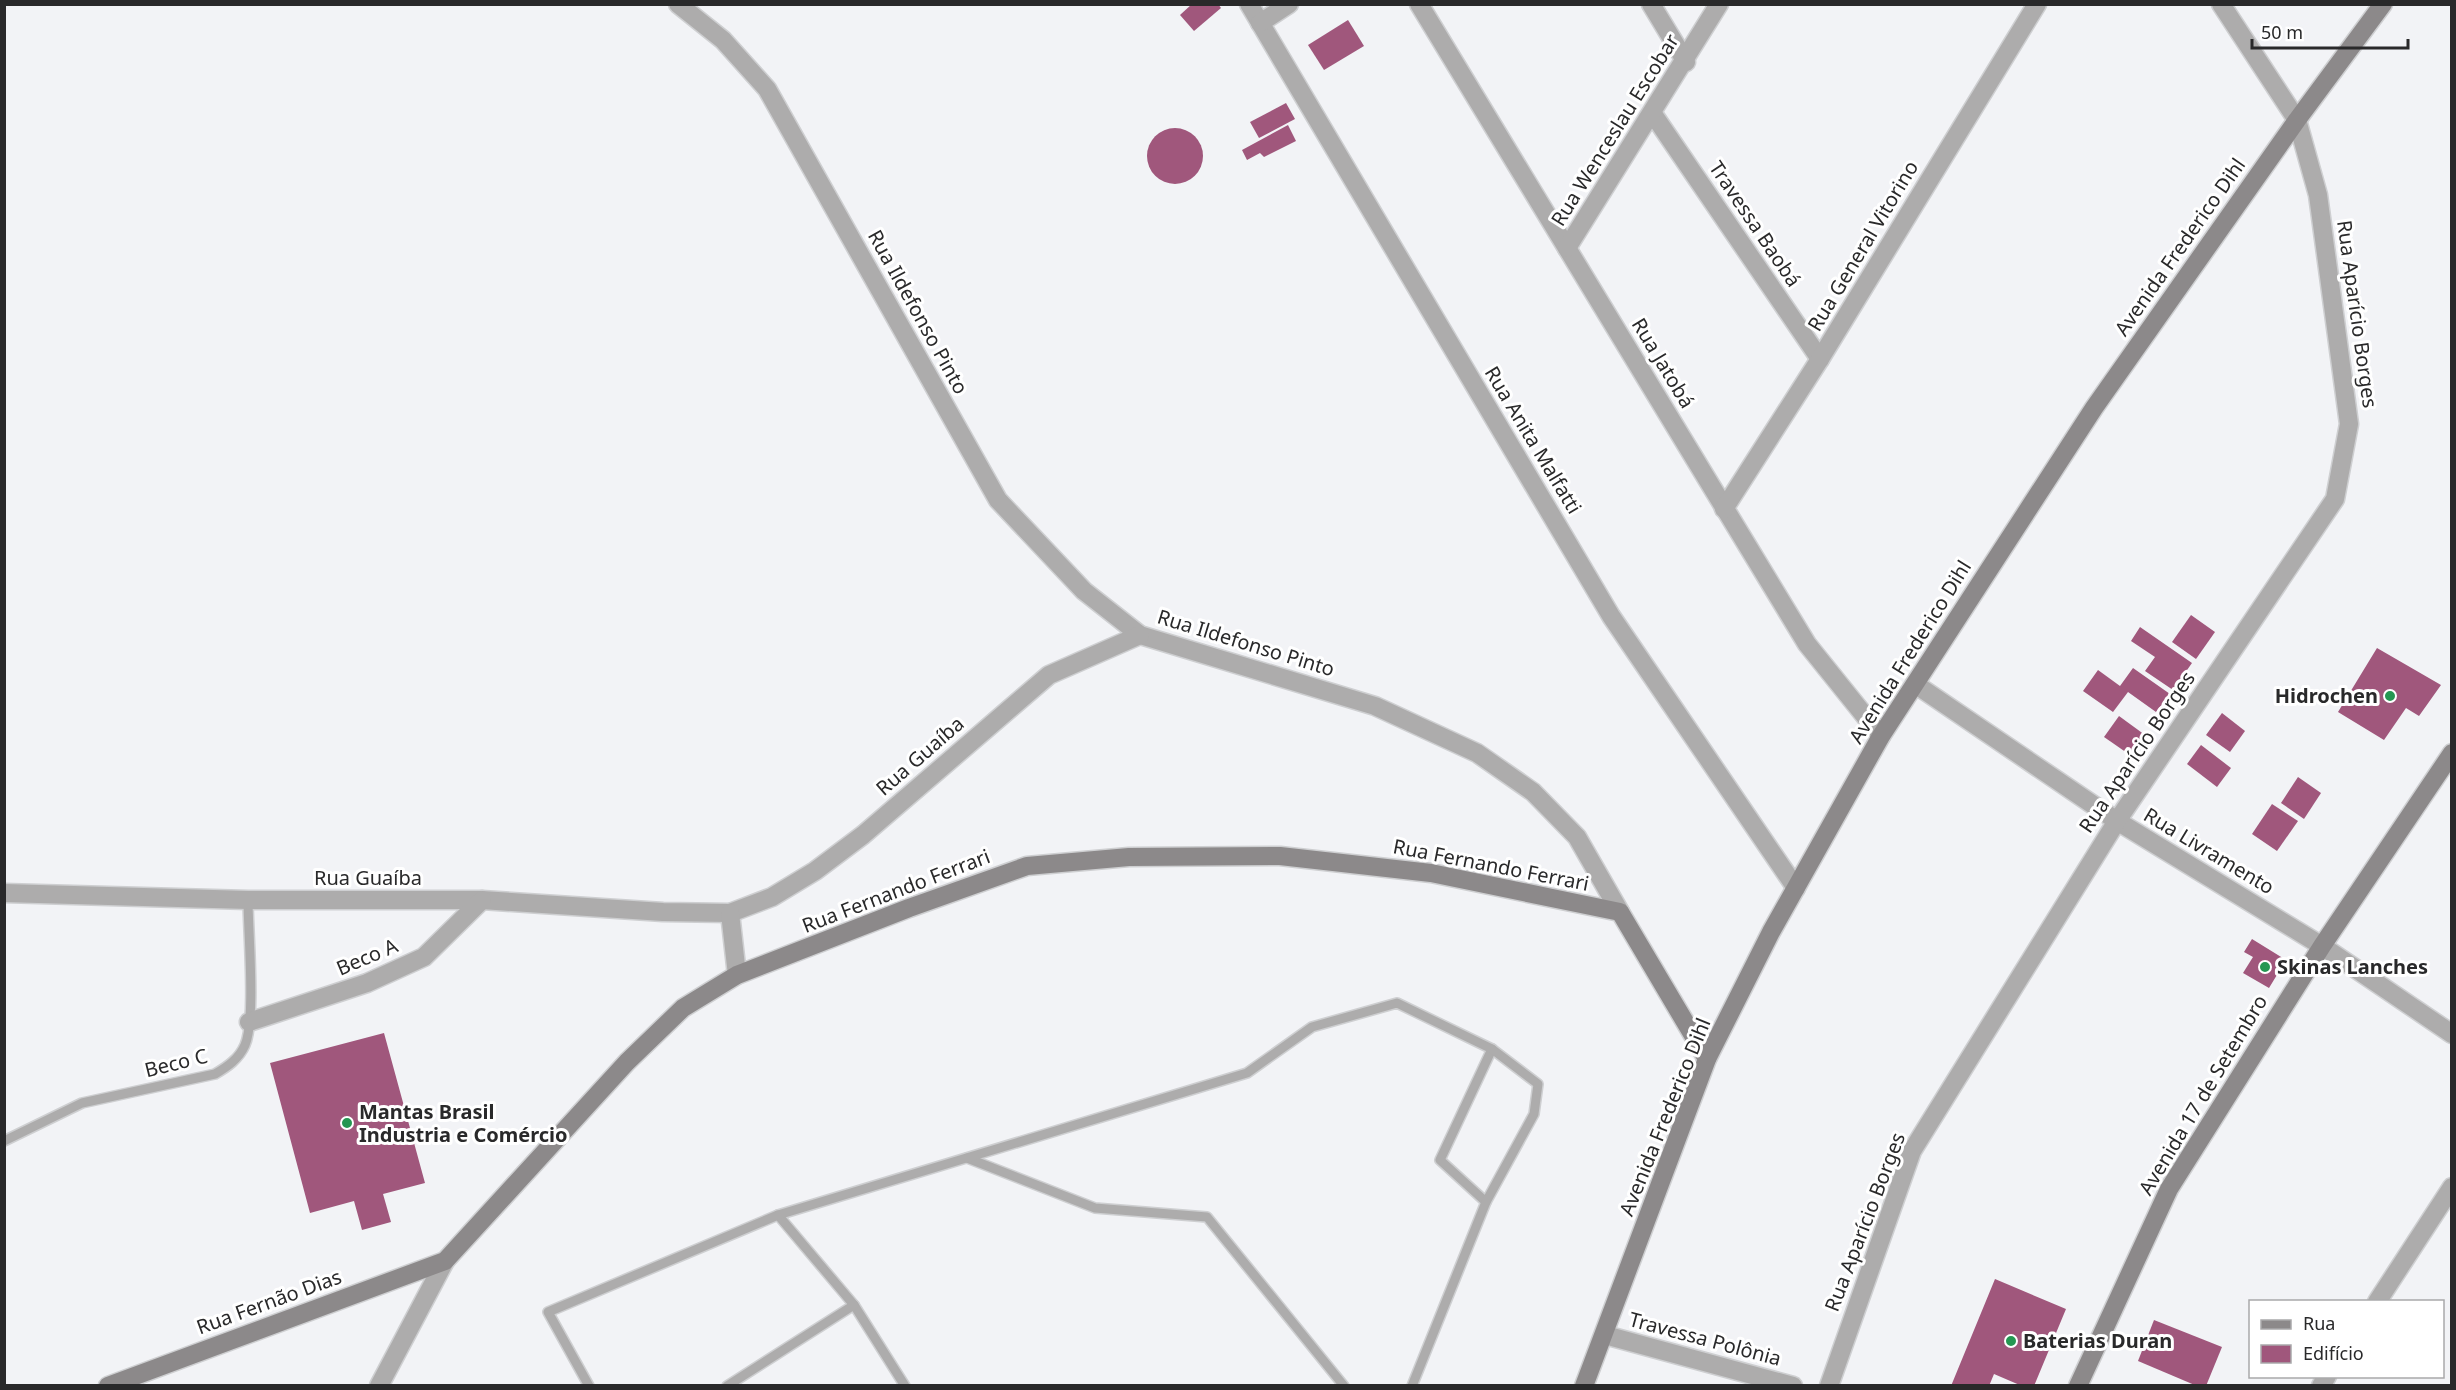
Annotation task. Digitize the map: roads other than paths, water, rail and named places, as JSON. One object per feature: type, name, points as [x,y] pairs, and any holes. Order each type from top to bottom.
[{"type":"main road","name":"Avenida Frederico Dihl","points":[[1584,1386],[1707,1059],[1796,888],[1881,736],[2094,408],[2297,120],[2383,4]]},
{"type":"main road","name":"Avenida 17 de Setembro","points":[[2078,1386],[2169,1189],[2322,946],[2451,753]]},
{"type":"main road","name":"Rua Fernando Ferrari","points":[[446,1261],[627,1062],[683,1008],[737,975],[909,908],[1027,866],[1129,857],[1291,857],[1431,873],[1620,912]]},
{"type":"main road","name":"Rua Ildefonso Pinto","points":[[1620,912],[1707,1059]]},
{"type":"main road","name":"Rua Fernão Dias","points":[[108,1386],[446,1261]]},
{"type":"street","name":"Rua Ildefonso Pinto","points":[[678,4],[723,40],[767,89],[998,500],[1084,591],[1140,635],[1376,706],[1478,753],[1533,792],[1578,837],[1620,912]]},
{"type":"street","name":"Rua Anita Malfatti","points":[[1249,4],[1611,616],[1796,888]]},
{"type":"street","points":[[1260,23],[1289,4]]},
{"type":"street","name":"Rua Jatobá","points":[[1419,4],[1807,644],[1881,736]]},
{"type":"street","points":[[1651,4],[1686,62]]},
{"type":"street","name":"Rua Wenceslau Escobar","points":[[1567,248],[1686,62],[1719,4]]},
{"type":"street","name":"Rua General Vitorino","points":[[1724,509],[1820,359],[2037,4]]},
{"type":"street","name":"Rua Aparício Borges","points":[[1829,1386],[1912,1151],[2117,821],[2335,499],[2349,424],[2318,195],[2297,120],[2221,4]]},
{"type":"street","name":"Travessa Baobá","points":[[1653,114],[1820,359]]},
{"type":"street","name":"Rua Guaíba","points":[[4,892],[248,900],[482,900],[663,912],[730,913],[772,897],[815,871],[853,842],[1049,675],[1140,635]]},
{"type":"street","name":"Rua Livramento","points":[[1915,684],[2117,821],[2322,946],[2451,1034]]},
{"type":"street","name":"Beco A","points":[[249,1022],[367,983],[424,957],[482,900]]},
{"type":"street","points":[[730,913],[737,975]]},
{"type":"street","points":[[2378,1300],[2451,1187]]},
{"type":"street","name":"Rua Fernando Ferrari","points":[[379,1386],[446,1261]]},
{"type":"street","name":"Travessa Polônia","points":[[1605,1335],[1793,1386]]},
{"type":"lane","name":"Beco C","points":[[4,1141],[82,1103],[215,1074],[232,1063],[245,1045],[249,1022],[248,900]]},
{"type":"lane","points":[[589,1386],[548,1312],[778,1215],[1247,1073],[1312,1027],[1397,1003],[1492,1049],[1538,1084],[1534,1114],[1486,1202],[1412,1386]]},
{"type":"lane","points":[[1486,1202],[1440,1160],[1492,1049]]},
{"type":"lane","points":[[967,1158],[1095,1208],[1207,1217],[1344,1386]]},
{"type":"lane","points":[[778,1215],[854,1305],[905,1386]]},
{"type":"lane","points":[[727,1386],[854,1305]]},
{"type":"place","name":"Hidrochen","points":[[2390,696]]},
{"type":"place","name":"Skinas Lanches","points":[[2265,967]]},
{"type":"place","name":"Mantas Brasil Industria e Comércio","points":[[347,1123]]},
{"type":"place","name":"Baterias Duran","points":[[2011,1341]]}]
